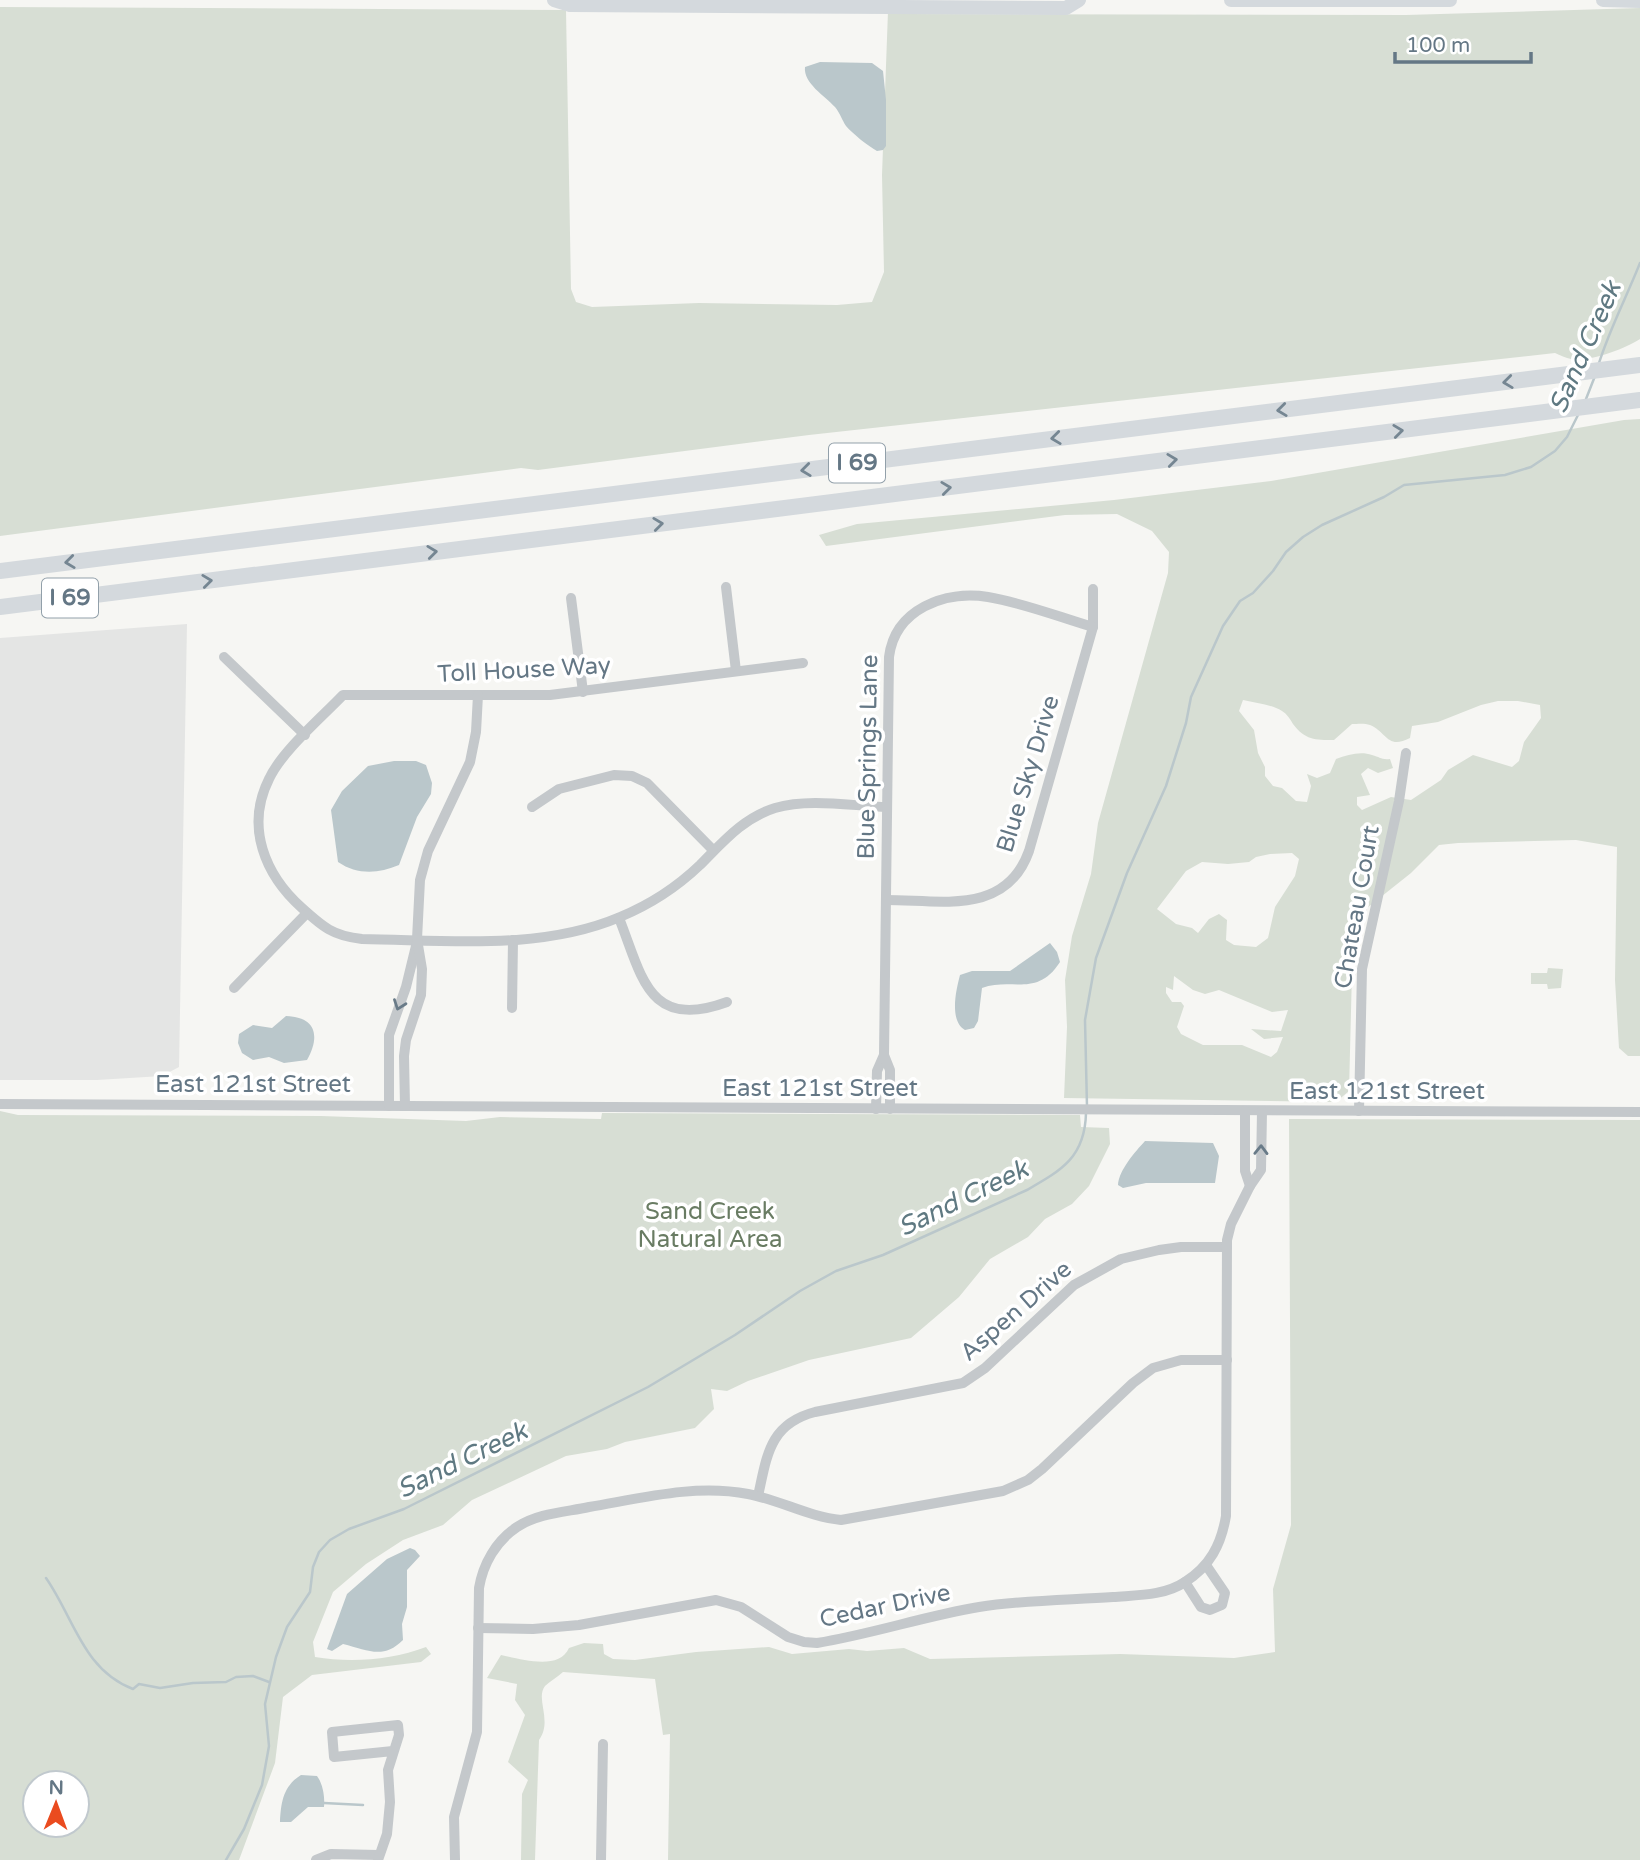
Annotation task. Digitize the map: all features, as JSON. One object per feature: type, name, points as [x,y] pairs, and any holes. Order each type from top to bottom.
[{"type":"highway","name":"I 69","points":[[0,571],[1640,365]]},
{"type":"highway","name":"I 69","points":[[0,607],[1640,400]]},
{"type":"main road","points":[[554,0],[570,5],[1066,8],[1079,0]]},
{"type":"main road","points":[[1231,0],[1450,0]]},
{"type":"main road","points":[[1603,0],[1640,1]]},
{"type":"street","points":[[726,587],[736,671]]},
{"type":"street","name":"Blue Sky Drive","points":[[886,900],[974,900],[996,893],[1010,884],[1019,873],[1029,851],[1093,627],[1093,589]]},
{"type":"street","name":"Blue Springs Lane","points":[[890,1109],[890,1070],[884,1055],[889,657],[893,638],[906,618],[916,610],[934,602],[975,596],[1003,601],[1093,627]]},
{"type":"street","points":[[571,598],[583,692]]},
{"type":"street","points":[[224,657],[305,735]]},
{"type":"street","name":"Toll House Way","points":[[803,663],[583,692],[535,695],[343,695],[275,768],[268,779],[261,802],[259,825],[264,856],[272,875],[290,898],[325,929],[338,935],[362,939],[513,940],[565,935],[636,910],[669,890],[699,866],[748,820],[776,808],[806,804],[887,807]]},
{"type":"street","points":[[405,1106],[406,1040],[421,995],[422,969],[417,939],[418,901],[424,866],[428,851],[470,762],[476,732],[478,695]]},
{"type":"street","name":"Chateau Court","points":[[1359,1111],[1362,969],[1399,801],[1406,753]]},
{"type":"street","points":[[532,807],[559,789],[614,775],[632,776],[647,783],[713,850]]},
{"type":"street","points":[[234,988],[307,913]]},
{"type":"street","points":[[619,918],[646,985],[656,1000],[670,1008],[684,1010],[707,1008],[727,1002]]},
{"type":"street","points":[[389,1106],[389,1035],[406,987],[417,939]]},
{"type":"street","points":[[512,1008],[513,940]]},
{"type":"street","name":"Blue Springs Lane","points":[[876,1109],[877,1071],[884,1055]]},
{"type":"street","name":"East 121st Street","points":[[0,1104],[1640,1112]]},
{"type":"street","points":[[1245,1111],[1245,1171],[1250,1186]]},
{"type":"street","name":"Cedar Drive","points":[[478,1628],[533,1629],[579,1625],[716,1600],[741,1607],[788,1637],[817,1643],[980,1607],[1144,1594],[1171,1589],[1185,1582],[1206,1565],[1220,1542],[1226,1517],[1227,1247],[1231,1224],[1261,1170],[1262,1111]]},
{"type":"street","name":"Aspen Drive","points":[[758,1496],[772,1444],[776,1436],[795,1419],[815,1412],[963,1383],[985,1368],[1074,1285],[1108,1264],[1159,1250],[1227,1247]]},
{"type":"street","points":[[455,1860],[454,1817],[477,1732],[479,1588],[486,1563],[506,1535],[525,1522],[546,1515],[686,1490],[720,1490],[758,1496],[823,1517],[841,1520],[1003,1491],[1028,1480],[1042,1469],[1133,1383],[1153,1368],[1170,1362],[1227,1360]]},
{"type":"street","points":[[1185,1582],[1201,1607],[1214,1610],[1222,1605],[1225,1593],[1206,1565]]},
{"type":"street","points":[[318,1860],[331,1854],[378,1857],[387,1834],[390,1802],[388,1770],[398,1735],[398,1725],[332,1732],[334,1757],[393,1751]]},
{"type":"street","points":[[601,1860],[603,1744]]},
{"type":"shaded area","points":[[820,62],[872,63],[883,71],[886,146],[883,150],[877,151],[853,133],[835,107],[811,84],[805,67]]},
{"type":"shaded area","points":[[187,624],[179,1067],[162,1076],[97,1080],[0,1080],[0,638]]},
{"type":"shaded area","points":[[394,761],[416,761],[426,765],[432,783],[431,794],[417,817],[399,865],[368,872],[345,866],[338,862],[331,810],[342,791],[368,766]]},
{"type":"shaded area","points":[[1050,943],[1060,962],[1051,973],[1033,983],[982,988],[978,1021],[974,1028],[965,1030],[960,1026],[955,1005],[960,975],[972,971],[1010,971]]},
{"type":"shaded area","points":[[286,1016],[304,1020],[313,1030],[314,1044],[307,1060],[284,1063],[269,1057],[253,1060],[242,1053],[238,1043],[239,1034],[253,1025],[272,1028]]},
{"type":"shaded area","points":[[1145,1141],[1213,1143],[1219,1156],[1215,1183],[1146,1183],[1123,1188],[1118,1185],[1124,1167]]},
{"type":"shaded area","points":[[410,1548],[420,1556],[407,1570],[407,1607],[402,1624],[403,1640],[382,1652],[343,1644],[332,1651],[327,1649],[347,1594],[387,1559]]},
{"type":"shaded area","points":[[301,1775],[317,1776],[323,1791],[324,1807],[308,1807],[291,1822],[280,1822],[282,1802],[287,1790]]},
{"type":"green space","points":[[0,7],[566,10],[571,289],[576,302],[592,307],[699,303],[837,305],[872,302],[884,272],[882,175],[888,11],[900,14],[1406,15],[1640,8],[1640,339],[1616,351],[1588,359],[1571,359],[1555,353],[809,435],[538,470],[521,468],[0,536]]},
{"type":"green space","points":[[1640,419],[1640,1056],[1628,1056],[1619,1048],[1615,980],[1617,847],[1576,840],[1458,843],[1439,845],[1411,873],[1367,908],[1352,972],[1349,1091],[1336,1102],[1064,1098],[1067,1027],[1065,980],[1072,936],[1091,874],[1098,823],[1168,573],[1169,552],[1152,531],[1117,514],[1065,515],[826,546],[819,535],[857,524],[1114,500],[1271,481]],"holes":[[[1243,700],[1277,709],[1302,733],[1321,740],[1334,740],[1352,724],[1368,724],[1388,739],[1402,741],[1410,738],[1412,726],[1438,722],[1498,701],[1540,705],[1541,718],[1524,742],[1519,761],[1512,767],[1473,755],[1448,770],[1441,780],[1411,800],[1391,797],[1362,810],[1357,805],[1357,797],[1370,795],[1361,774],[1368,768],[1378,773],[1393,768],[1390,759],[1363,753],[1336,759],[1330,773],[1317,778],[1307,774],[1311,786],[1307,802],[1296,801],[1282,788],[1273,786],[1265,776],[1254,730],[1239,711]],[[1292,853],[1299,859],[1295,876],[1275,907],[1268,938],[1256,947],[1234,945],[1226,940],[1227,920],[1219,914],[1209,919],[1198,933],[1192,928],[1176,924],[1157,909],[1186,871],[1202,862],[1249,862],[1256,857]],[[1174,976],[1193,990],[1205,994],[1219,990],[1272,1012],[1288,1010],[1281,1031],[1251,1029],[1264,1039],[1283,1037],[1277,1052],[1271,1057],[1242,1045],[1203,1045],[1181,1034],[1177,1027],[1184,1006],[1181,1002],[1172,1002],[1166,993],[1166,987],[1173,990]]]},
{"type":"green space","points":[[1548,968],[1563,969],[1561,988],[1548,989],[1547,984],[1531,984],[1531,973],[1547,973]]},
{"type":"green space","name":"Sand Creek Natural Area","points":[[0,1111],[18,1115],[321,1116],[466,1121],[500,1117],[601,1119],[602,1113],[1080,1115],[1081,1127],[1109,1128],[1110,1144],[1089,1186],[1072,1204],[1045,1219],[1028,1237],[990,1259],[959,1297],[911,1338],[809,1360],[727,1391],[711,1389],[714,1409],[695,1428],[566,1456],[472,1500],[443,1525],[403,1540],[366,1564],[333,1592],[313,1642],[315,1657],[371,1659],[426,1647],[431,1654],[421,1662],[312,1675],[283,1697],[275,1763],[239,1860],[0,1860]]},
{"type":"green space","points":[[1289,1119],[1640,1120],[1640,1860],[668,1860],[670,1734],[663,1735],[655,1679],[563,1672],[542,1691],[544,1725],[539,1740],[535,1860],[521,1860],[522,1794],[528,1780],[508,1762],[525,1715],[515,1700],[517,1684],[487,1678],[501,1655],[529,1661],[548,1661],[564,1655],[569,1648],[584,1643],[603,1644],[604,1654],[613,1659],[635,1660],[769,1647],[792,1654],[904,1648],[930,1659],[1120,1654],[1234,1658],[1275,1652],[1273,1589],[1291,1525]]},
{"type":"waterway","name":"Sand Creek","points":[[1599,363],[1640,263]]},
{"type":"waterway","name":"Sand Creek","points":[[1586,399],[1595,376]]},
{"type":"waterway","name":"Sand Creek","points":[[1087,1107],[1085,1020],[1096,958],[1127,873],[1166,786],[1186,723],[1191,697],[1223,626],[1240,601],[1253,593],[1286,552],[1322,525],[1404,485],[1505,475],[1531,467],[1555,451],[1567,437],[1578,415]]},
{"type":"waterway","name":"Sand Creek","points":[[226,1860],[244,1829],[262,1785],[269,1746],[265,1704],[276,1657],[287,1627],[310,1592],[313,1567],[319,1552],[330,1540],[349,1529],[404,1509],[648,1387],[836,1271],[883,1255],[1027,1190],[1051,1176],[1076,1151],[1085,1128],[1086,1113]]},
{"type":"waterway","points":[[46,1578],[91,1656],[102,1669],[133,1689],[139,1684],[160,1688],[226,1682],[236,1677],[253,1676],[269,1682]]},
{"type":"waterway","points":[[324,1803],[363,1805]]}]
